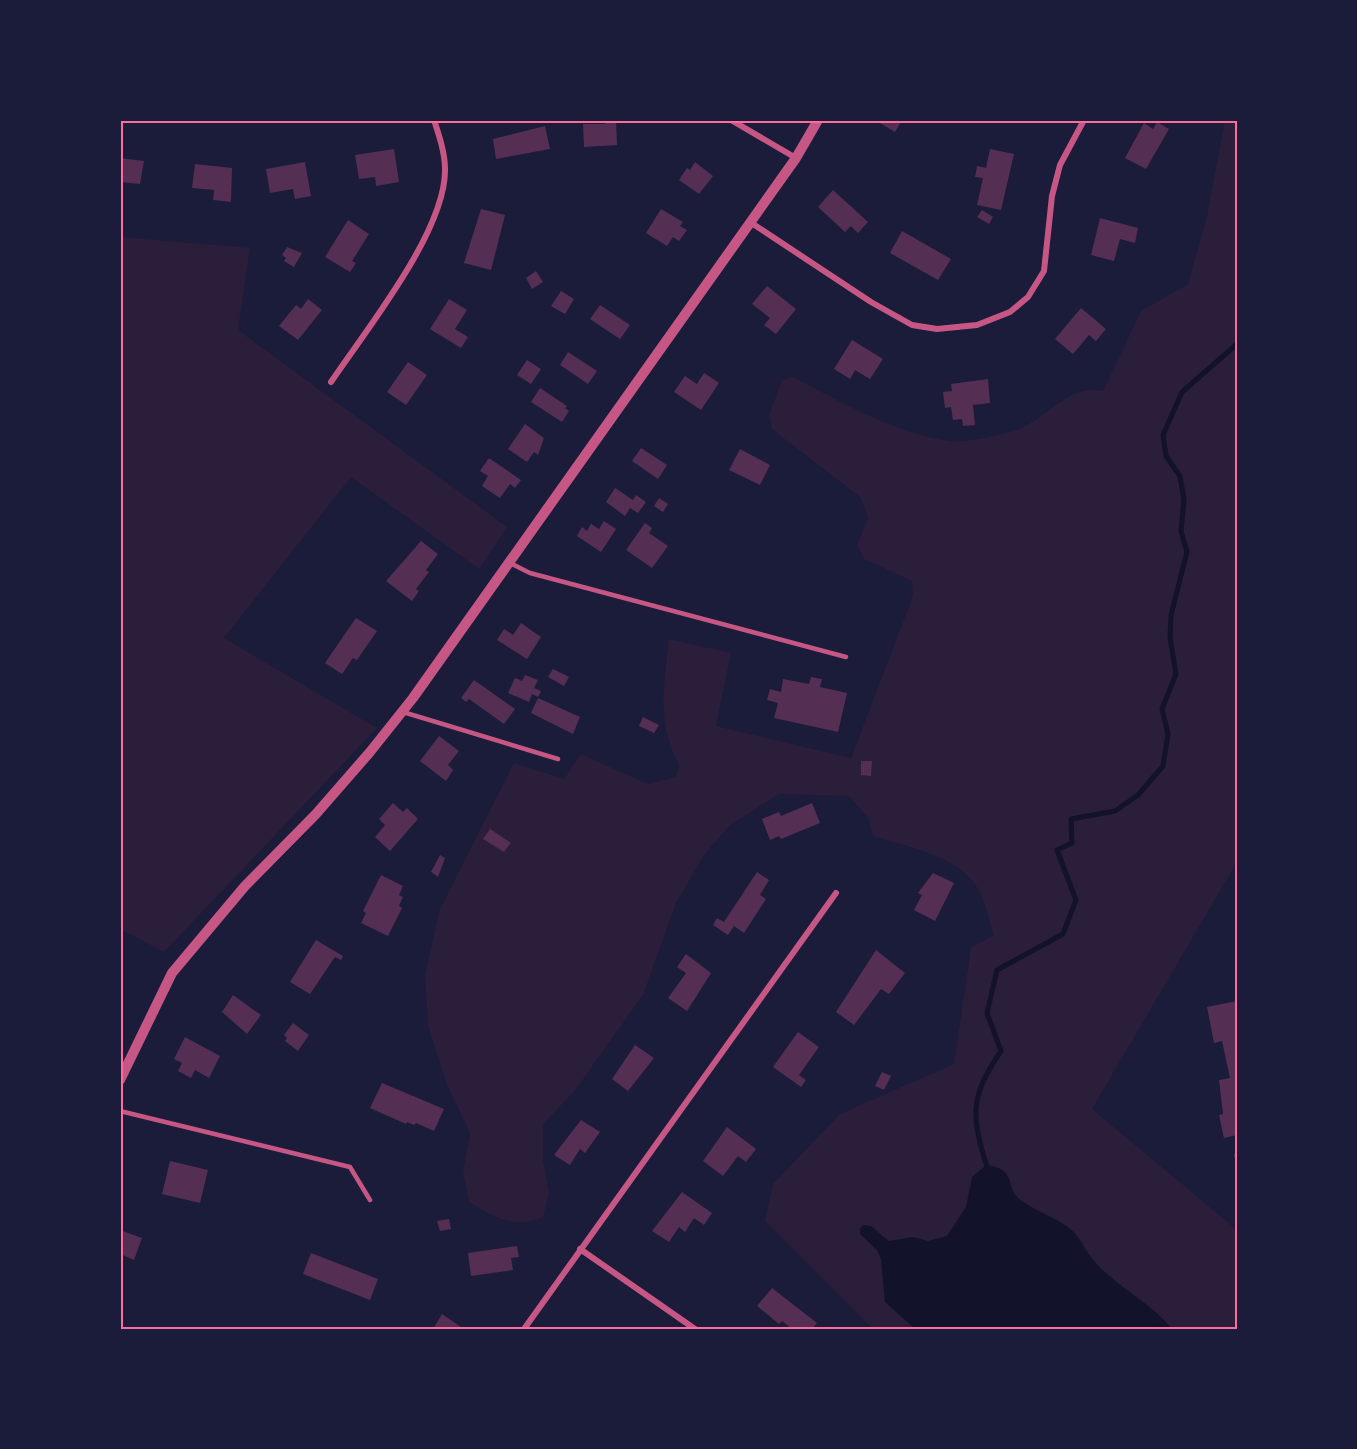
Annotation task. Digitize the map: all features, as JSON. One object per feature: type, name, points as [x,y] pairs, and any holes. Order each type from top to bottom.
[{"type":"street","points":[[244,120],[294,120]]},
{"type":"street","points":[[331,382],[406,269],[435,214],[442,195],[446,169],[434,120]]},
{"type":"street","points":[[731,120],[796,158]]},
{"type":"street","points":[[120,1080],[172,973],[244,886],[355,769],[402,712],[796,158],[818,120]]},
{"type":"street","points":[[750,222],[871,302],[912,325],[937,329],[977,326],[1010,312],[1029,297],[1044,271],[1052,196],[1060,165],[1084,120]]},
{"type":"street","points":[[524,1329],[836,893]]},
{"type":"street","points":[[580,1249],[695,1329]]},
{"type":"lane","points":[[508,561],[530,573],[846,657]]},
{"type":"lane","points":[[402,712],[558,759]]},
{"type":"lane","points":[[120,1111],[350,1167],[370,1200]]},
{"type":"shaded area","points":[[1225,120],[1237,120],[1237,862],[1092,1109],[1237,1230],[1237,1329],[873,1329],[765,1221],[773,1184],[840,1114],[954,1064],[971,948],[994,935],[986,907],[971,879],[960,869],[932,854],[873,836],[868,818],[849,796],[779,794],[730,825],[704,855],[676,903],[643,995],[574,1092],[543,1124],[543,1160],[549,1193],[543,1217],[533,1221],[513,1222],[496,1217],[469,1202],[463,1171],[470,1133],[447,1085],[428,1026],[425,975],[440,909],[514,763],[564,779],[581,754],[648,784],[676,777],[679,765],[672,749],[664,718],[665,672],[669,639],[731,653],[716,726],[851,758],[913,596],[912,581],[864,559],[857,545],[868,518],[861,498],[772,429],[769,415],[782,380],[793,377],[850,407],[889,424],[950,441],[982,438],[1014,431],[1026,426],[1057,404],[1078,393],[1090,390],[1103,391],[1141,311],[1188,284],[1207,216]]},
{"type":"shaded area","points":[[120,237],[250,248],[238,330],[507,527],[479,569],[351,477],[224,638],[377,728],[164,952],[120,929]]},
{"type":"shaded area","points":[[986,1165],[1003,1170],[1016,1196],[1065,1225],[1081,1241],[1104,1271],[1154,1311],[1172,1329],[915,1329],[885,1302],[881,1259],[877,1250],[860,1234],[860,1228],[864,1225],[871,1226],[889,1241],[913,1237],[928,1241],[947,1236],[966,1207],[972,1177]]},
{"type":"building","points":[[605,120],[616,120],[617,145],[584,147],[583,124],[605,124]]},
{"type":"building","points":[[875,120],[902,120],[895,132]]},
{"type":"building","points":[[1157,122],[1169,129],[1146,169],[1125,158],[1144,123],[1153,129]]},
{"type":"building","points":[[545,126],[550,149],[496,159],[493,139]]},
{"type":"building","points":[[394,149],[399,182],[376,186],[375,177],[359,179],[355,155]]},
{"type":"building","points":[[990,149],[1014,154],[1001,210],[977,205],[983,178],[975,177],[977,166],[986,168]]},
{"type":"building","points":[[120,158],[144,161],[140,184],[120,182]]},
{"type":"building","points":[[305,162],[311,196],[295,199],[293,189],[270,193],[266,169]]},
{"type":"building","points":[[695,162],[713,176],[699,194],[679,180],[687,168],[690,170]]},
{"type":"building","points":[[195,164],[232,168],[231,202],[213,200],[214,190],[192,188]]},
{"type":"building","points":[[833,190],[868,222],[858,233],[851,226],[845,232],[818,207]]},
{"type":"building","points":[[481,209],[505,215],[491,270],[464,263]]},
{"type":"building","points":[[661,209],[683,222],[680,226],[687,230],[679,241],[673,237],[667,246],[646,233]]},
{"type":"building","points":[[982,210],[993,217],[989,224],[977,217]]},
{"type":"building","points":[[1100,218],[1138,228],[1135,243],[1120,239],[1114,261],[1091,255]]},
{"type":"building","points":[[348,220],[369,234],[352,261],[356,263],[350,272],[325,257]]},
{"type":"building","points":[[902,231],[951,259],[938,280],[890,253]]},
{"type":"building","points":[[287,247],[302,253],[294,267],[284,261],[286,258],[282,255]]},
{"type":"building","points":[[536,271],[543,282],[532,289],[526,278]]},
{"type":"building","points":[[767,286],[796,309],[776,334],[764,325],[770,318],[752,304]]},
{"type":"building","points":[[561,291],[574,299],[565,314],[551,306]]},
{"type":"building","points":[[308,299],[322,310],[298,340],[279,326],[296,305],[301,309]]},
{"type":"building","points":[[449,299],[467,310],[455,329],[468,337],[461,348],[430,329]]},
{"type":"building","points":[[600,305],[630,325],[620,339],[590,319]]},
{"type":"building","points":[[1081,308],[1106,329],[1096,341],[1089,335],[1073,354],[1055,339]]},
{"type":"building","points":[[852,340],[883,359],[870,379],[855,370],[850,379],[834,369]]},
{"type":"building","points":[[568,352],[597,371],[588,384],[560,365]]},
{"type":"building","points":[[527,360],[541,369],[531,384],[517,375]]},
{"type":"building","points":[[408,362],[427,375],[406,405],[387,392]]},
{"type":"building","points":[[704,373],[719,383],[701,410],[674,392],[685,376],[697,384]]},
{"type":"building","points":[[988,379],[990,403],[973,405],[975,425],[963,426],[962,419],[953,420],[951,407],[945,408],[943,392],[952,391],[951,384]]},
{"type":"building","points":[[540,388],[567,406],[565,408],[569,411],[562,422],[531,402]]},
{"type":"building","points":[[525,424],[544,438],[538,455],[534,452],[527,462],[508,449]]},
{"type":"building","points":[[641,448],[667,465],[658,479],[632,461]]},
{"type":"building","points":[[740,449],[770,465],[760,485],[729,470]]},
{"type":"building","points":[[489,458],[521,480],[515,488],[510,484],[500,498],[482,486],[488,476],[480,471]]},
{"type":"building","points":[[615,488],[633,500],[636,495],[646,502],[638,513],[630,508],[625,516],[606,502]]},
{"type":"building","points":[[659,498],[668,504],[663,512],[654,506]]},
{"type":"building","points":[[604,521],[616,529],[601,552],[577,536],[582,527],[587,531],[591,524],[599,529]]},
{"type":"building","points":[[645,523],[652,528],[649,533],[668,546],[652,568],[626,550]]},
{"type":"building","points":[[421,541],[438,554],[426,570],[429,572],[416,589],[419,591],[412,601],[386,581]]},
{"type":"building","points":[[356,618],[377,631],[357,660],[353,658],[342,674],[325,663]]},
{"type":"building","points":[[521,623],[541,637],[527,659],[497,640],[504,629],[513,635]]},
{"type":"building","points":[[553,669],[569,677],[564,686],[548,677]]},
{"type":"building","points":[[525,675],[538,680],[534,688],[541,691],[538,697],[532,694],[529,702],[508,693],[515,678],[522,681]]},
{"type":"building","points":[[811,677],[822,679],[820,687],[847,693],[838,732],[774,718],[778,703],[767,700],[770,689],[781,692],[783,679],[809,684]]},
{"type":"building","points":[[474,680],[515,709],[504,724],[469,699],[466,702],[461,698]]},
{"type":"building","points":[[538,698],[580,717],[573,734],[531,713]]},
{"type":"building","points":[[643,717],[659,725],[654,733],[639,726]]},
{"type":"building","points":[[439,736],[459,751],[448,765],[453,770],[446,781],[420,761]]},
{"type":"building","points":[[861,761],[872,761],[871,776],[861,775]]},
{"type":"building","points":[[393,803],[403,812],[407,808],[418,819],[390,851],[375,837],[385,825],[379,819]]},
{"type":"building","points":[[812,803],[820,823],[781,839],[779,836],[770,840],[762,819],[779,812],[781,816]]},
{"type":"building","points":[[490,829],[511,843],[504,852],[483,839]]},
{"type":"building","points":[[440,855],[445,858],[438,877],[431,872]]},
{"type":"building","points":[[757,872],[769,880],[760,895],[766,899],[744,933],[734,926],[728,935],[713,925],[717,918],[724,922]]},
{"type":"building","points":[[933,873],[954,883],[935,921],[914,910],[922,895],[918,893]]},
{"type":"building","points":[[381,875],[403,886],[399,895],[403,897],[399,906],[402,908],[388,936],[361,923],[366,913],[363,911]]},
{"type":"building","points":[[316,940],[343,956],[341,960],[335,957],[310,994],[290,982]]},
{"type":"building","points":[[876,950],[905,973],[889,994],[881,989],[854,1025],[836,1012]]},
{"type":"building","points":[[686,954],[711,973],[687,1011],[668,998],[686,973],[677,967]]},
{"type":"building","points":[[233,995],[261,1015],[247,1034],[222,1012]]},
{"type":"building","points":[[1237,1001],[1237,1135],[1224,1138],[1219,1115],[1223,1114],[1219,1080],[1230,1078],[1222,1041],[1214,1043],[1207,1007]]},
{"type":"building","points":[[293,1023],[309,1035],[298,1051],[285,1041],[287,1038],[284,1035]]},
{"type":"building","points":[[798,1032],[819,1047],[799,1075],[806,1080],[801,1087],[773,1067]]},
{"type":"building","points":[[185,1037],[220,1056],[209,1078],[195,1070],[191,1078],[178,1071],[182,1063],[174,1059]]},
{"type":"building","points":[[635,1045],[654,1058],[628,1091],[612,1079]]},
{"type":"building","points":[[882,1072],[891,1076],[884,1090],[875,1086]]},
{"type":"building","points":[[382,1083],[444,1109],[434,1131],[416,1123],[414,1125],[407,1122],[406,1124],[370,1108]]},
{"type":"building","points":[[581,1120],[600,1132],[585,1153],[580,1149],[570,1165],[554,1155]]},
{"type":"building","points":[[727,1127],[756,1149],[746,1162],[738,1156],[723,1176],[703,1161]]},
{"type":"building","points":[[170,1161],[208,1170],[200,1203],[162,1194]]},
{"type":"building","points":[[682,1192],[712,1213],[704,1225],[694,1218],[685,1232],[679,1227],[669,1242],[652,1231]]},
{"type":"building","points":[[449,1219],[451,1229],[440,1231],[437,1221]]},
{"type":"building","points":[[120,1230],[142,1238],[134,1260],[120,1254]]},
{"type":"building","points":[[517,1246],[519,1257],[511,1258],[513,1270],[471,1276],[468,1253]]},
{"type":"building","points":[[311,1253],[378,1279],[370,1300],[303,1274]]},
{"type":"building","points":[[772,1288],[817,1323],[812,1329],[792,1329],[782,1321],[779,1324],[757,1306]]},
{"type":"building","points":[[442,1314],[461,1327],[460,1329],[433,1329]]},
{"type":"waterway","points":[[988,1170],[978,1135],[976,1108],[983,1082],[1001,1051],[987,1013],[997,970],[1063,934],[1076,900],[1057,850],[1072,843],[1071,819],[1115,811],[1138,795],[1163,766],[1168,734],[1162,709],[1176,674],[1170,638],[1171,615],[1187,552],[1181,531],[1184,500],[1180,476],[1166,456],[1163,435],[1182,392],[1237,344]]}]
